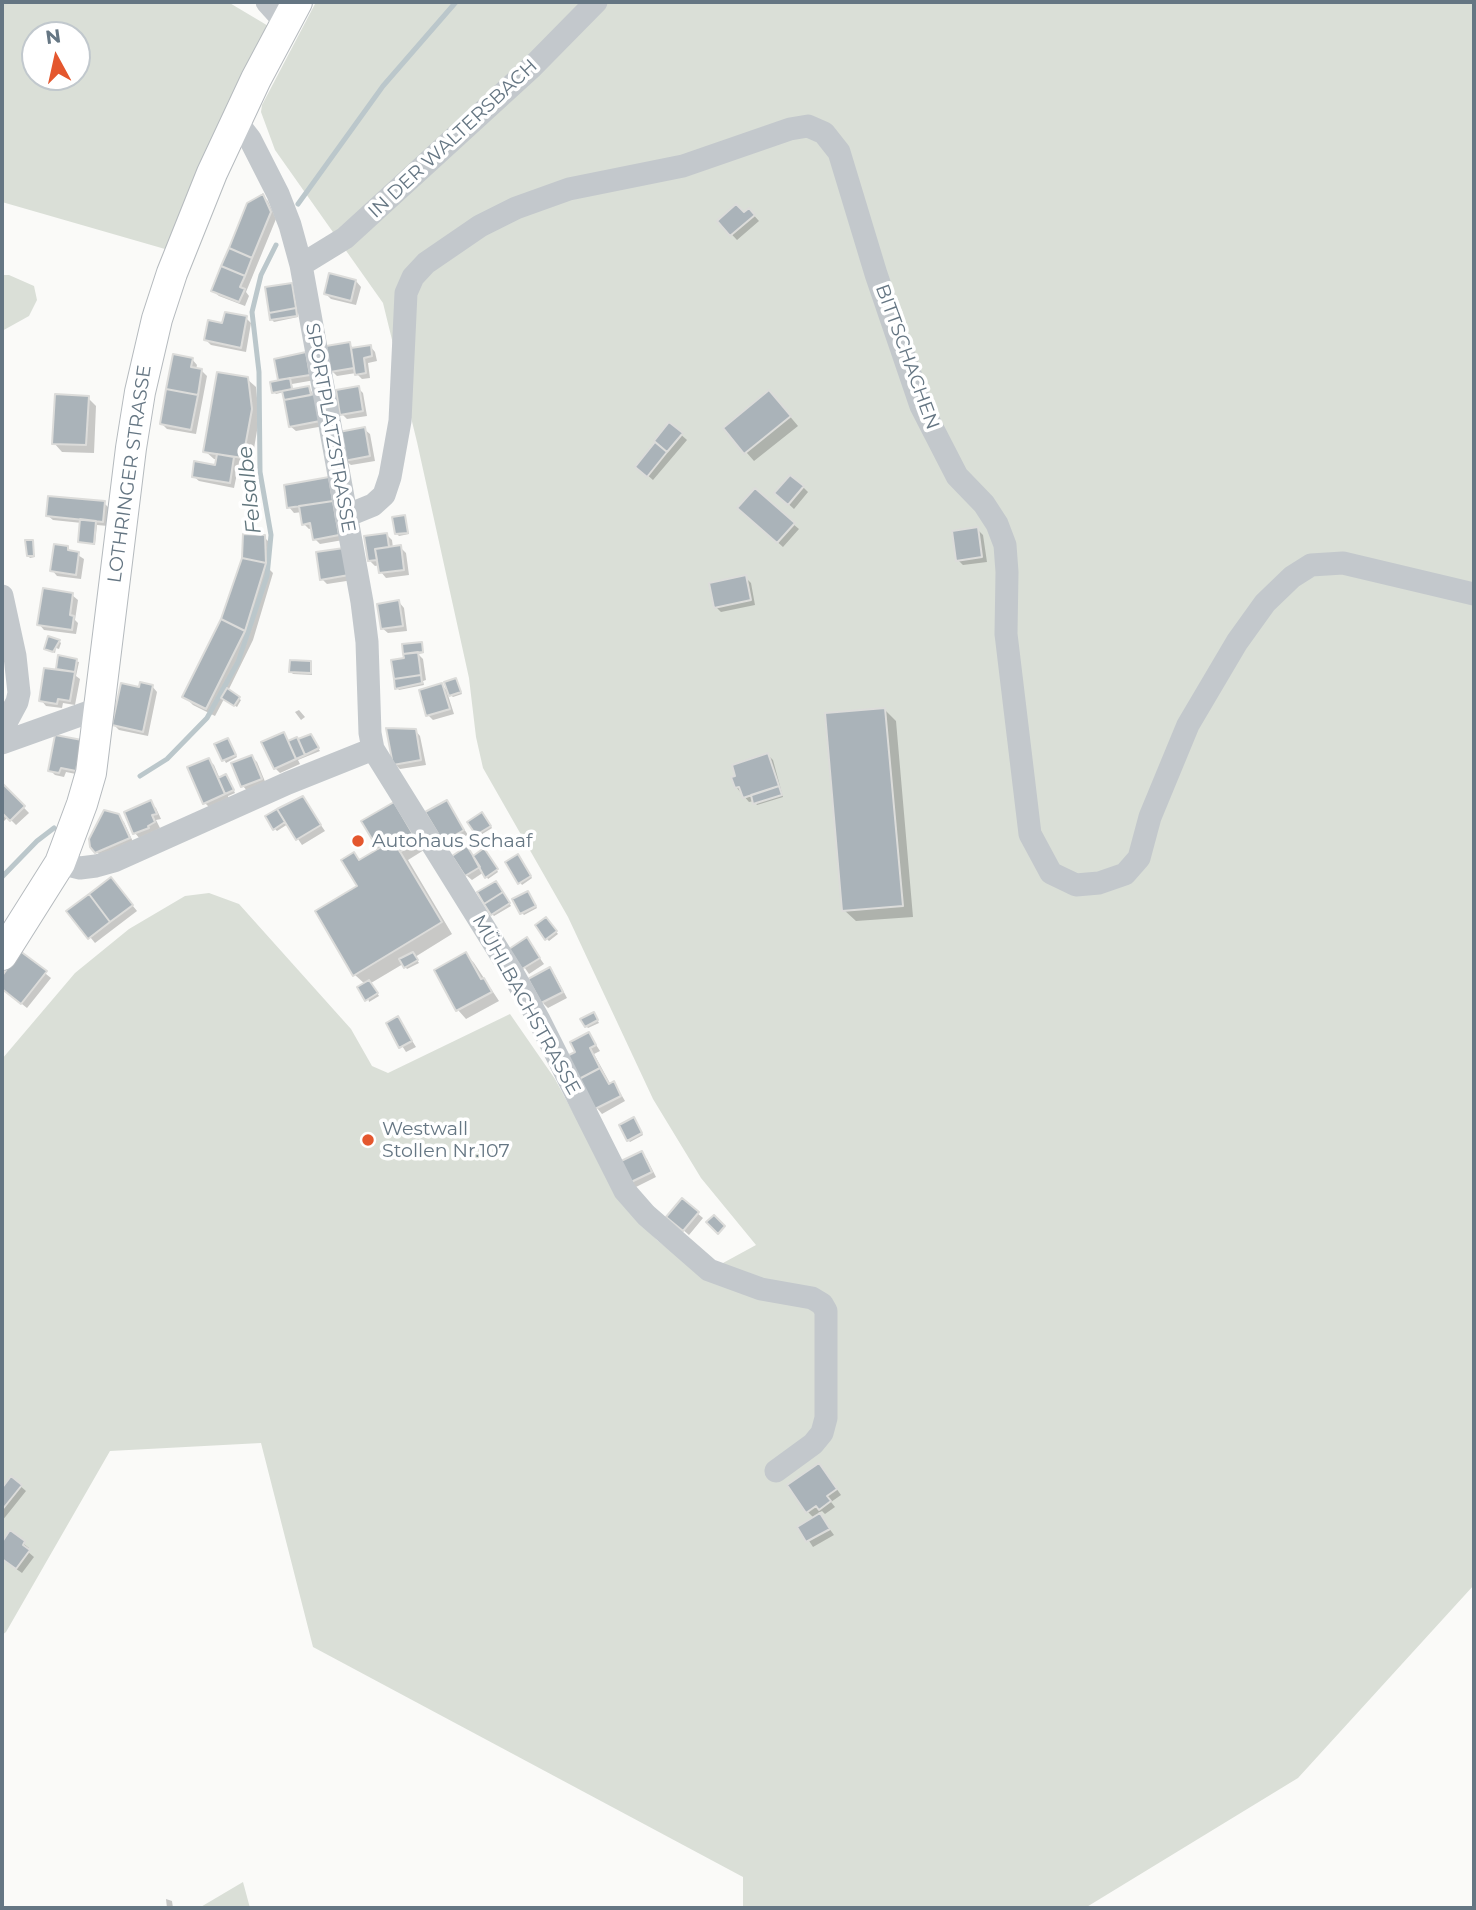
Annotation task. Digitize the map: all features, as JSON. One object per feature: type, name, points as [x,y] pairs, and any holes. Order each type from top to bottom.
[{"type":"main road","name":"LOTHRINGER STRASSE","points":[[3,949],[60,863],[82,804],[91,773],[100,708],[121,514],[148,355],[157,319],[212,173],[283,9]]},
{"type":"street","name":"IN DER WALTERSBACH","points":[[301,265],[345,238],[531,67],[596,2]]},
{"type":"street","name":"SPORTPLATZSTRASSE","points":[[236,121],[250,139],[278,194],[301,265],[367,642],[373,749]]},
{"type":"street","name":"BITTSCHACHEN","points":[[346,516],[373,505],[384,495],[390,477],[400,421],[406,293],[413,277],[426,263],[480,226],[516,208],[569,188],[683,166],[790,129],[808,126],[824,133],[839,152],[876,274],[921,406],[957,475],[998,524],[1005,545],[1006,634],[1030,835],[1051,873],[1076,884],[1099,883],[1125,874],[1139,858],[1150,817],[1188,725],[1237,642],[1265,603],[1311,565],[1343,563],[1474,594]]},
{"type":"street","points":[[2,596],[15,656],[19,693],[2,730]]},
{"type":"street","points":[[2,743],[100,708]]},
{"type":"street","points":[[60,863],[80,868],[114,861],[373,749]]},
{"type":"street","name":"MÜHLBACHSTRASSE","points":[[373,749],[519,985],[625,1191],[646,1215],[709,1270],[761,1289],[812,1298],[822,1304],[826,1311],[827,1418],[822,1433],[813,1444],[776,1471]]},
{"type":"shaded area","points":[[2,2],[228,2],[270,27],[165,249],[2,202]]},
{"type":"shaded area","points":[[316,2],[1474,2],[1474,1585],[1298,1778],[1085,1908],[743,1908],[743,1877],[313,1647],[261,1443],[110,1451],[2,1635],[2,1059],[75,973],[129,929],[185,896],[209,893],[239,904],[351,1029],[372,1066],[388,1073],[510,1014],[555,1079],[622,1203],[657,1240],[692,1268],[723,1263],[756,1245],[701,1178],[653,1099],[568,917],[483,768],[476,737],[469,678],[383,303],[275,150],[261,112],[262,105]]},
{"type":"shaded area","points":[[2,275],[9,275],[34,286],[37,300],[29,316],[2,331]]},
{"type":"shaded area","points":[[243,1882],[250,1908],[199,1908]]},
{"type":"building","points":[[263,194],[271,212],[252,258],[229,248],[247,203]]},
{"type":"building","points":[[736,204],[744,212],[749,208],[755,215],[730,236],[717,221]]},
{"type":"building","points":[[229,248],[252,258],[245,276],[221,266]]},
{"type":"building","points":[[221,266],[245,276],[240,287],[245,289],[239,302],[211,291]]},
{"type":"building","points":[[329,273],[356,280],[351,301],[324,294]]},
{"type":"building","points":[[292,283],[296,308],[269,313],[265,287]]},
{"type":"building","points":[[296,308],[297,316],[270,320],[269,313]]},
{"type":"building","points":[[225,312],[247,316],[241,348],[204,340],[208,320],[222,323]]},
{"type":"building","points":[[350,342],[354,368],[330,372],[326,346]]},
{"type":"building","points":[[371,345],[372,356],[364,358],[366,373],[355,375],[351,348]]},
{"type":"building","points":[[306,352],[310,375],[278,380],[274,359]]},
{"type":"building","points":[[173,354],[193,358],[191,367],[202,369],[198,395],[166,389]]},
{"type":"building","points":[[217,372],[248,377],[252,409],[243,458],[203,452]]},
{"type":"building","points":[[290,378],[292,389],[272,393],[270,382]]},
{"type":"building","points":[[309,386],[311,395],[284,400],[282,391]]},
{"type":"building","points":[[359,386],[363,411],[340,415],[336,390]]},
{"type":"building","points":[[166,389],[198,395],[191,430],[160,424]]},
{"type":"building","points":[[769,390],[791,416],[744,454],[723,428]]},
{"type":"building","points":[[55,394],[89,396],[86,445],[52,444]]},
{"type":"building","points":[[315,394],[320,421],[289,427],[284,400]]},
{"type":"building","points":[[669,422],[683,433],[667,452],[654,441]]},
{"type":"building","points":[[365,427],[370,456],[344,461],[339,432]]},
{"type":"building","points":[[655,442],[667,452],[647,477],[635,467]]},
{"type":"building","points":[[217,454],[234,457],[230,483],[192,477],[194,461],[215,465]]},
{"type":"building","points":[[790,475],[804,486],[788,505],[774,493]]},
{"type":"building","points":[[329,477],[333,501],[287,508],[284,485]]},
{"type":"building","points":[[755,488],[795,523],[777,543],[737,508]]},
{"type":"building","points":[[48,496],[105,501],[103,522],[46,516]]},
{"type":"building","points":[[333,501],[339,535],[313,540],[310,523],[302,525],[299,506]]},
{"type":"building","points":[[405,515],[408,533],[395,534],[392,517]]},
{"type":"building","points":[[80,519],[96,521],[94,544],[78,542]]},
{"type":"building","points":[[978,527],[982,557],[956,561],[952,531]]},
{"type":"building","points":[[387,533],[389,547],[375,549],[377,560],[368,561],[364,536]]},
{"type":"building","points":[[243,534],[265,535],[266,563],[242,558]]},
{"type":"building","points":[[25,540],[33,540],[34,556],[27,556]]},
{"type":"building","points":[[54,544],[68,546],[68,550],[79,552],[76,575],[50,571]]},
{"type":"building","points":[[401,545],[404,570],[379,573],[375,549]]},
{"type":"building","points":[[344,548],[349,575],[320,580],[316,552]]},
{"type":"building","points":[[242,558],[266,563],[245,631],[221,619]]},
{"type":"building","points":[[746,575],[751,600],[714,608],[709,583]]},
{"type":"building","points":[[43,588],[73,593],[70,615],[74,616],[72,630],[37,625]]},
{"type":"building","points":[[399,600],[403,626],[381,629],[377,604]]},
{"type":"building","points":[[221,619],[245,631],[206,709],[182,697]]},
{"type":"building","points":[[48,636],[60,640],[53,652],[44,649]]},
{"type":"building","points":[[422,642],[423,652],[403,654],[402,644]]},
{"type":"building","points":[[418,652],[421,675],[394,679],[391,660],[404,658],[403,654]]},
{"type":"building","points":[[58,655],[77,659],[75,672],[56,669]]},
{"type":"building","points":[[290,660],[311,661],[311,673],[289,672]]},
{"type":"building","points":[[44,668],[75,672],[70,701],[58,699],[57,704],[39,701]]},
{"type":"building","points":[[421,675],[422,683],[395,689],[394,679]]},
{"type":"building","points":[[456,678],[461,692],[449,696],[444,682]]},
{"type":"building","points":[[140,682],[153,685],[143,732],[112,725],[121,683],[139,687]]},
{"type":"building","points":[[442,683],[450,709],[426,716],[419,690]]},
{"type":"building","points":[[227,688],[240,697],[234,706],[221,698]]},
{"type":"building","points":[[885,708],[903,906],[842,911],[825,713]]},
{"type":"building","points":[[386,728],[416,729],[421,760],[393,765]]},
{"type":"building","points":[[284,732],[296,759],[274,769],[261,742]]},
{"type":"building","points":[[311,734],[319,748],[305,755],[298,739]]},
{"type":"building","points":[[55,735],[82,740],[76,771],[61,768],[59,773],[48,771]]},
{"type":"building","points":[[297,737],[305,755],[296,759],[288,741]]},
{"type":"building","points":[[228,738],[236,755],[222,761],[214,744]]},
{"type":"building","points":[[768,753],[779,786],[743,798],[731,777],[735,776],[732,765]]},
{"type":"building","points":[[252,755],[262,779],[241,787],[231,763]]},
{"type":"building","points":[[209,758],[225,794],[203,804],[187,767]]},
{"type":"building","points":[[226,774],[234,790],[225,794],[218,778]]},
{"type":"building","points":[[2,783],[25,806],[10,821],[2,813]]},
{"type":"building","points":[[779,786],[782,795],[753,804],[751,795]]},
{"type":"building","points":[[303,796],[321,825],[296,840],[277,809]]},
{"type":"building","points":[[151,800],[157,814],[152,815],[155,822],[148,826],[149,828],[133,834],[124,812]]},
{"type":"building","points":[[447,800],[464,830],[443,842],[425,812]]},
{"type":"building","points":[[394,802],[417,841],[400,852],[393,840],[378,849],[361,821]]},
{"type":"building","points":[[277,809],[285,822],[273,830],[265,816]]},
{"type":"building","points":[[104,810],[119,814],[130,838],[95,853],[90,847],[89,839]]},
{"type":"building","points":[[482,812],[491,826],[476,835],[467,822]]},
{"type":"building","points":[[393,840],[442,922],[353,976],[315,911],[357,886],[341,860],[354,852],[359,860]]},
{"type":"building","points":[[467,846],[480,867],[465,876],[452,856]]},
{"type":"building","points":[[484,848],[498,869],[485,878],[473,856]]},
{"type":"building","points":[[518,854],[531,876],[518,884],[505,862]]},
{"type":"building","points":[[111,877],[133,905],[110,922],[89,894]]},
{"type":"building","points":[[496,881],[503,892],[484,904],[477,892]]},
{"type":"building","points":[[528,891],[536,906],[520,914],[512,899]]},
{"type":"building","points":[[503,892],[510,903],[491,915],[484,904]]},
{"type":"building","points":[[89,894],[110,922],[88,939],[66,911]]},
{"type":"building","points":[[546,917],[557,931],[545,940],[535,925]]},
{"type":"building","points":[[527,937],[540,958],[522,969],[509,949]]},
{"type":"building","points":[[20,951],[47,971],[21,1004],[2,989],[2,976]]},
{"type":"building","points":[[413,952],[418,960],[404,968],[399,959]]},
{"type":"building","points":[[466,952],[481,979],[484,978],[492,992],[456,1011],[434,970]]},
{"type":"building","points":[[550,967],[563,992],[541,1003],[528,979]]},
{"type":"building","points":[[369,980],[378,993],[365,1001],[357,987]]},
{"type":"building","points":[[594,1012],[598,1020],[585,1027],[580,1019]]},
{"type":"building","points":[[398,1016],[412,1041],[399,1048],[386,1023]]},
{"type":"building","points":[[589,1032],[596,1045],[590,1048],[600,1068],[579,1079],[567,1056],[575,1052],[570,1042]]},
{"type":"building","points":[[600,1068],[609,1084],[614,1081],[621,1096],[595,1109],[579,1079]]},
{"type":"building","points":[[634,1117],[642,1133],[627,1141],[619,1125]]},
{"type":"building","points":[[642,1151],[652,1172],[629,1183],[619,1162]]},
{"type":"building","points":[[682,1198],[699,1212],[683,1231],[666,1217]]},
{"type":"building","points":[[714,1215],[725,1226],[718,1234],[706,1222]]},
{"type":"building","points":[[819,1463],[837,1489],[827,1496],[831,1501],[819,1510],[816,1506],[806,1513],[787,1485]]},
{"type":"building","points":[[11,1476],[22,1485],[2,1510],[2,1488]]},
{"type":"building","points":[[820,1513],[830,1529],[806,1542],[797,1527]]},
{"type":"building","points":[[10,1530],[25,1541],[23,1545],[30,1550],[16,1569],[2,1559],[2,1542]]},
{"type":"waterway","name":"Felsalbe","points":[[298,204],[383,86],[456,2]]},
{"type":"waterway","name":"Felsalbe","points":[[140,776],[167,759],[207,718],[238,662],[267,576],[271,535],[260,472],[259,372],[252,312],[261,275],[276,245]]},
{"type":"waterway","name":"Felsalbe","points":[[2,877],[37,841],[54,828]]},
{"type":"place","name":"Autohaus Schaaf","points":[[358,841]]},
{"type":"place","name":"Westwall Stollen Nr.107","points":[[368,1140]]}]
